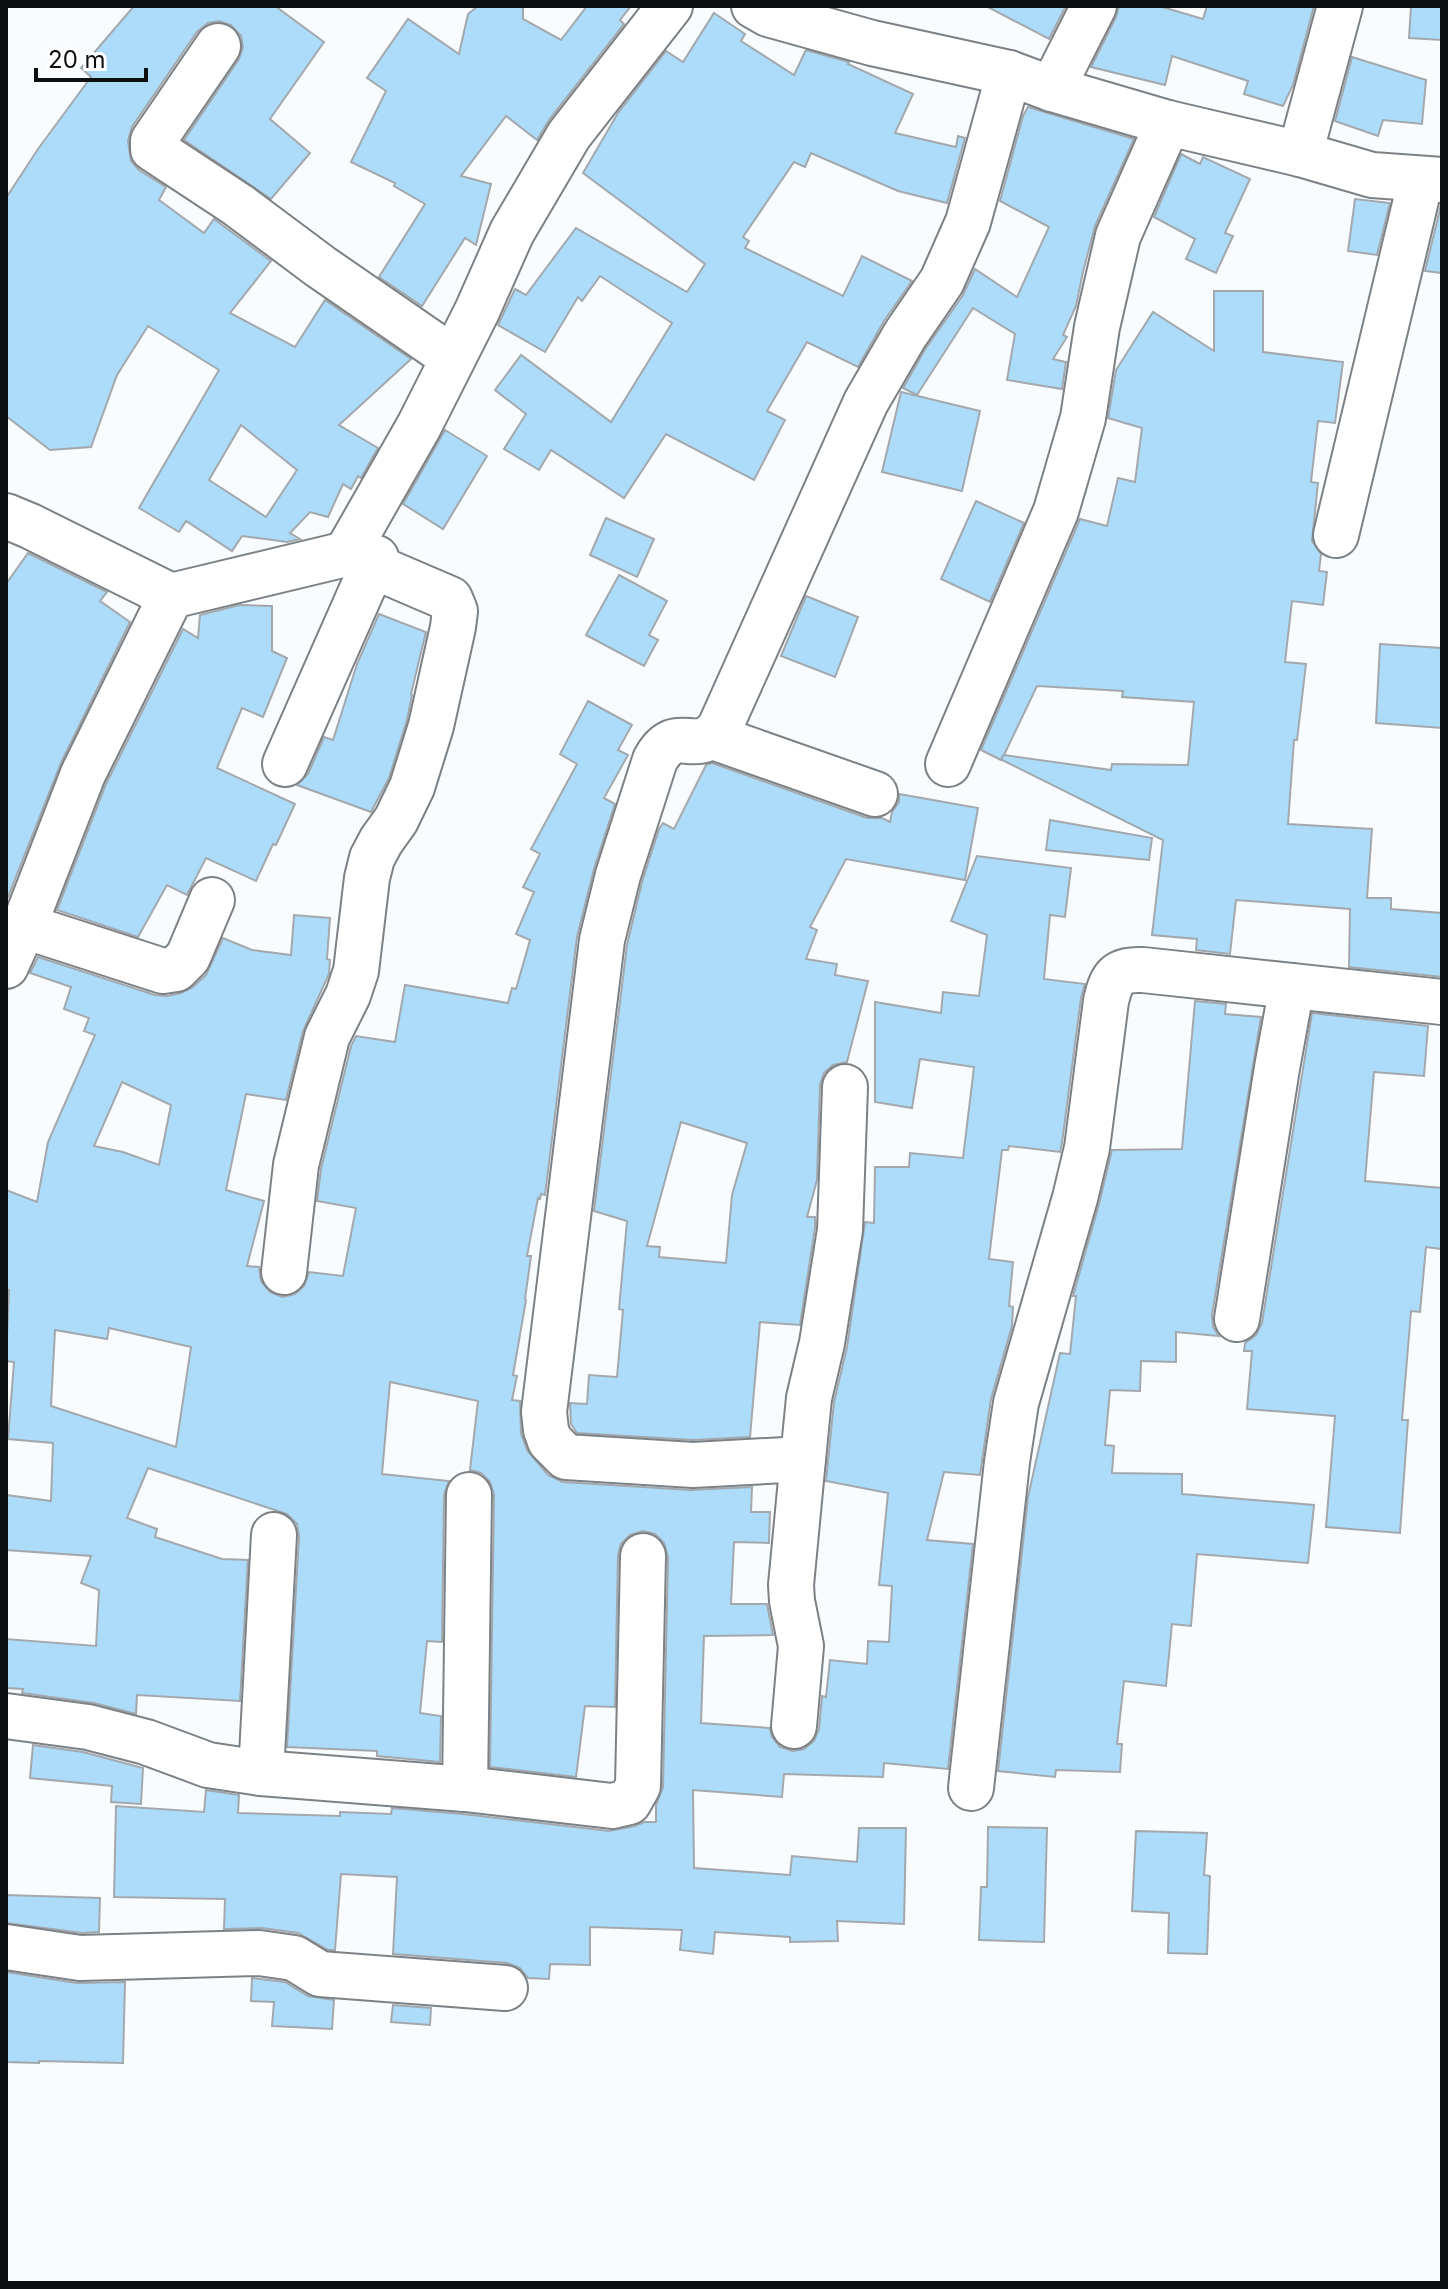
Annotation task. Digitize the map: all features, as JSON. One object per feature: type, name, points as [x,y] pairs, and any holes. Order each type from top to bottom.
[{"type":"street","points":[[285,764],[361,556],[512,232],[569,135],[670,6]]},
{"type":"street","points":[[754,6],[768,14],[872,43],[1009,73],[1168,123],[1300,154],[1372,175],[1432,180],[1336,535]]},
{"type":"street","points":[[1052,89],[1094,6]]},
{"type":"street","points":[[1300,154],[1340,6]]},
{"type":"street","points":[[218,46],[153,141],[153,149],[238,205],[453,358]]},
{"type":"street","points":[[713,737],[866,402],[905,335],[942,281],[953,257],[968,222],[1009,73]]},
{"type":"street","points":[[948,764],[1056,511],[1083,418],[1097,327],[1118,236],[1168,123]]},
{"type":"street","points":[[14,533],[171,596],[361,556],[380,569],[450,599],[455,611],[431,726],[412,787],[372,858],[356,971],[327,1037],[296,1165],[284,1272]]},
{"type":"street","points":[[6,966],[83,774],[171,596]]},
{"type":"street","points":[[803,1459],[693,1465],[566,1457],[550,1441],[544,1412],[602,940],[618,875],[655,760],[663,745],[713,737],[875,794]]},
{"type":"street","points":[[24,926],[163,971],[176,969],[188,957],[212,900]]},
{"type":"street","points":[[971,1788],[1016,1403],[1087,1148],[1110,983],[1118,973],[1127,969],[1442,1002]]},
{"type":"street","points":[[1237,1319],[1292,986]]},
{"type":"street","points":[[794,1726],[801,1646],[791,1585],[809,1398],[822,1343],[840,1230],[845,1087]]},
{"type":"street","points":[[465,1789],[469,1495]]},
{"type":"street","points":[[261,1773],[274,1535]]},
{"type":"street","points":[[6,1716],[88,1727],[146,1742],[208,1765],[261,1773],[465,1789],[612,1806],[629,1802],[638,1786],[643,1556]]},
{"type":"street","points":[[6,1947],[80,1958],[259,1953],[294,1958],[320,1974],[505,1988]]},
{"type":"building","points":[[134,6],[275,6],[324,42],[270,119],[310,153],[271,199],[184,140],[239,59],[243,47],[241,36],[231,25],[219,21],[208,23],[197,32],[132,127],[128,141],[131,161],[139,170],[166,187],[159,200],[204,233],[214,219],[271,261],[230,313],[295,347],[325,300],[411,359],[339,425],[378,448],[351,489],[343,484],[328,517],[310,512],[290,533],[300,539],[287,542],[242,536],[232,551],[186,521],[179,532],[139,508],[219,370],[148,326],[117,375],[91,447],[50,450],[6,416],[6,198],[91,77],[81,68]],"holes":[[[241,425],[297,470],[266,517],[209,480]]]},
{"type":"building","points":[[478,6],[523,6],[523,19],[561,40],[587,6],[631,6],[620,20],[624,24],[537,140],[506,116],[461,176],[491,184],[476,245],[465,238],[422,306],[379,277],[425,204],[394,186],[395,183],[351,162],[386,91],[367,78],[408,19],[459,54],[468,14]]},
{"type":"building","points":[[986,6],[1066,6],[1049,39]]},
{"type":"building","points":[[1119,6],[1159,6],[1203,19],[1207,6],[1314,6],[1293,85],[1283,106],[1244,94],[1248,81],[1172,56],[1165,85],[1091,67]]},
{"type":"building","points":[[1411,6],[1442,6],[1442,40],[1409,38]]},
{"type":"building","points":[[714,13],[745,34],[741,41],[794,75],[806,50],[849,62],[913,94],[895,133],[956,147],[958,136],[965,138],[947,203],[898,191],[811,153],[805,167],[794,162],[743,237],[749,241],[745,248],[843,296],[862,256],[912,281],[884,321],[858,367],[807,342],[767,411],[785,420],[754,480],[666,434],[624,498],[551,450],[539,470],[504,449],[526,414],[495,390],[521,355],[611,422],[672,323],[600,276],[582,301],[578,297],[545,352],[498,325],[515,289],[526,295],[576,228],[687,292],[705,264],[583,173],[618,113],[666,51],[683,62]]},
{"type":"building","points":[[1352,57],[1426,80],[1422,124],[1383,120],[1378,136],[1335,121]]},
{"type":"building","points":[[1028,107],[1134,139],[1095,226],[1076,306],[1063,335],[1067,337],[1053,359],[1066,362],[1062,389],[1007,380],[1015,334],[973,308],[917,395],[903,388],[963,295],[975,269],[1017,297],[1049,227],[1000,201]]},
{"type":"building","points":[[1181,154],[1200,164],[1203,157],[1250,179],[1225,233],[1233,236],[1216,273],[1186,259],[1195,239],[1154,217]]},
{"type":"building","points":[[1355,199],[1390,203],[1377,255],[1348,251]]},
{"type":"building","points":[[1441,205],[1442,273],[1425,271]]},
{"type":"building","points":[[1214,291],[1263,291],[1263,352],[1343,362],[1335,423],[1318,421],[1311,482],[1318,483],[1312,541],[1321,554],[1319,571],[1327,572],[1323,605],[1292,601],[1285,662],[1306,664],[1297,740],[1294,740],[1288,824],[1372,829],[1367,898],[1391,898],[1391,909],[1442,913],[1442,977],[1349,967],[1350,909],[1236,900],[1230,954],[1196,950],[1197,939],[1152,935],[1163,840],[1002,760],[1003,755],[1001,760],[981,750],[1080,519],[1107,526],[1118,478],[1135,482],[1142,428],[1108,418],[1116,370],[1153,312],[1214,351]],"holes":[[[1037,686],[1123,691],[1122,697],[1194,702],[1188,765],[1112,764],[1111,770],[1004,755]]]},
{"type":"building","points":[[901,392],[980,411],[962,491],[882,472]]},
{"type":"building","points":[[445,430],[487,456],[443,529],[403,504]]},
{"type":"building","points":[[976,501],[1024,523],[990,602],[941,579]]},
{"type":"building","points":[[606,518],[654,539],[637,577],[590,555]]},
{"type":"building","points":[[28,553],[107,592],[100,601],[130,622],[61,763],[8,897],[6,584]]},
{"type":"building","points":[[619,575],[667,601],[649,635],[658,640],[644,666],[586,635]]},
{"type":"building","points":[[806,596],[858,617],[835,677],[781,656]]},
{"type":"building","points":[[239,605],[272,606],[272,651],[287,658],[263,717],[242,708],[217,768],[295,804],[256,881],[206,858],[187,895],[167,885],[138,937],[57,910],[106,784],[183,629],[198,638],[200,615]]},
{"type":"building","points":[[379,614],[426,632],[407,720],[389,778],[371,812],[297,785],[308,774],[324,737],[333,740],[357,664]]},
{"type":"building","points":[[1380,644],[1442,648],[1442,728],[1376,723]]},
{"type":"building","points":[[588,701],[632,725],[618,750],[628,755],[604,798],[615,804],[577,937],[545,1195],[541,1194],[538,1198],[527,1256],[531,1256],[512,1400],[520,1401],[521,1433],[527,1450],[548,1475],[563,1482],[691,1490],[752,1487],[751,1512],[770,1512],[769,1543],[734,1542],[731,1604],[767,1604],[773,1635],[704,1636],[701,1723],[770,1728],[772,1737],[780,1747],[793,1751],[804,1749],[814,1741],[819,1729],[830,1660],[867,1664],[868,1641],[889,1642],[892,1586],[879,1585],[888,1493],[826,1481],[834,1402],[847,1347],[865,1222],[874,1223],[875,1167],[909,1167],[910,1153],[963,1158],[974,1067],[920,1059],[912,1108],[875,1102],[875,1002],[941,1013],[943,992],[979,996],[987,935],[951,921],[977,856],[1071,868],[1065,917],[1050,915],[1044,979],[1085,984],[1062,1143],[1060,1152],[1009,1146],[1008,1150],[1002,1150],[989,1259],[1013,1262],[1009,1306],[1013,1307],[1012,1326],[991,1399],[980,1475],[944,1472],[927,1540],[973,1544],[948,1769],[884,1763],[883,1777],[784,1774],[782,1797],[693,1790],[694,1868],[790,1875],[792,1856],[857,1862],[859,1828],[906,1828],[904,1924],[837,1921],[838,1941],[790,1942],[790,1937],[715,1932],[713,1954],[680,1950],[682,1930],[590,1927],[590,1965],[550,1964],[549,1979],[528,1978],[520,1968],[507,1963],[393,1954],[397,1877],[341,1874],[335,1950],[328,1950],[298,1933],[262,1928],[224,1929],[225,1899],[114,1897],[116,1806],[204,1812],[206,1790],[239,1795],[238,1813],[340,1816],[340,1812],[391,1814],[392,1808],[609,1831],[656,1822],[656,1805],[663,1787],[668,1557],[664,1543],[655,1534],[643,1531],[630,1535],[621,1544],[618,1555],[615,1707],[585,1706],[576,1777],[490,1767],[494,1495],[490,1482],[481,1473],[470,1470],[478,1401],[390,1382],[382,1474],[449,1481],[444,1495],[442,1642],[427,1641],[420,1713],[441,1716],[440,1762],[377,1756],[377,1751],[287,1747],[299,1536],[297,1524],[287,1514],[148,1468],[127,1518],[157,1529],[155,1537],[222,1559],[248,1560],[240,1701],[137,1695],[136,1714],[94,1703],[6,1688],[6,1639],[96,1646],[99,1590],[81,1583],[91,1556],[6,1550],[6,1495],[51,1501],[53,1443],[8,1439],[14,1362],[6,1361],[9,1290],[6,1289],[6,1190],[37,1202],[48,1142],[95,1035],[84,1031],[89,1018],[64,1009],[71,987],[30,973],[38,957],[155,995],[167,996],[193,987],[206,975],[223,938],[252,950],[291,955],[294,915],[330,918],[329,974],[303,1031],[286,1100],[246,1094],[226,1190],[264,1201],[247,1266],[259,1267],[261,1281],[270,1292],[282,1297],[295,1294],[304,1286],[309,1272],[343,1276],[356,1208],[317,1201],[321,1169],[351,1046],[356,1036],[395,1042],[405,985],[508,1003],[512,988],[516,989],[530,940],[516,934],[534,892],[523,887],[540,854],[531,849],[577,764],[560,754]],"holes":[[[122,1082],[171,1105],[159,1165],[94,1146]],[[109,1328],[191,1347],[176,1447],[51,1406],[55,1330],[107,1339]]]},
{"type":"building","points":[[712,763],[867,818],[882,818],[890,822],[899,802],[899,794],[978,808],[965,880],[846,859],[810,927],[817,930],[806,959],[837,964],[835,975],[868,981],[847,1062],[833,1065],[824,1073],[820,1085],[817,1180],[807,1217],[815,1217],[815,1228],[800,1325],[760,1322],[750,1437],[693,1440],[577,1433],[571,1424],[570,1403],[587,1404],[589,1375],[617,1377],[627,1221],[594,1211],[627,945],[659,829],[663,823],[674,829],[706,765]],"holes":[[[681,1122],[747,1143],[732,1195],[726,1263],[659,1257],[660,1247],[647,1246]]]},
{"type":"building","points":[[1050,820],[1152,838],[1149,860],[1046,850]]},
{"type":"building","points":[[1195,1001],[1226,1004],[1225,1014],[1261,1017],[1212,1315],[1213,1327],[1219,1336],[1176,1332],[1176,1362],[1141,1361],[1140,1391],[1110,1390],[1105,1445],[1114,1446],[1112,1473],[1182,1474],[1182,1494],[1314,1505],[1308,1563],[1197,1554],[1191,1626],[1172,1624],[1166,1686],[1124,1681],[1117,1744],[1122,1744],[1120,1772],[1056,1770],[1055,1777],[998,1771],[1028,1497],[1060,1353],[1070,1354],[1076,1296],[1073,1296],[1112,1150],[1182,1149]]},
{"type":"building","points":[[1312,1013],[1428,1026],[1424,1076],[1374,1072],[1365,1181],[1442,1188],[1442,1249],[1426,1247],[1420,1312],[1411,1311],[1402,1420],[1408,1420],[1400,1533],[1326,1527],[1335,1416],[1247,1409],[1252,1351],[1244,1351],[1245,1343],[1256,1335],[1262,1323]]},
{"type":"building","points":[[33,1745],[83,1752],[143,1768],[141,1804],[111,1802],[112,1786],[30,1778]]},
{"type":"building","points":[[988,1827],[1047,1828],[1044,1942],[979,1940],[981,1887],[987,1887]]},
{"type":"building","points":[[1136,1831],[1207,1833],[1204,1875],[1210,1876],[1207,1954],[1168,1953],[1169,1913],[1132,1911]]},
{"type":"building","points":[[6,1895],[100,1898],[99,1932],[82,1933],[6,1923]]},
{"type":"building","points":[[6,1972],[77,1983],[125,1982],[123,2063],[6,2062]]},
{"type":"building","points":[[252,1978],[285,1982],[308,1996],[334,2000],[332,2029],[272,2026],[274,2002],[251,2001]]},
{"type":"building","points":[[393,2005],[431,2008],[430,2025],[391,2022]]}]
